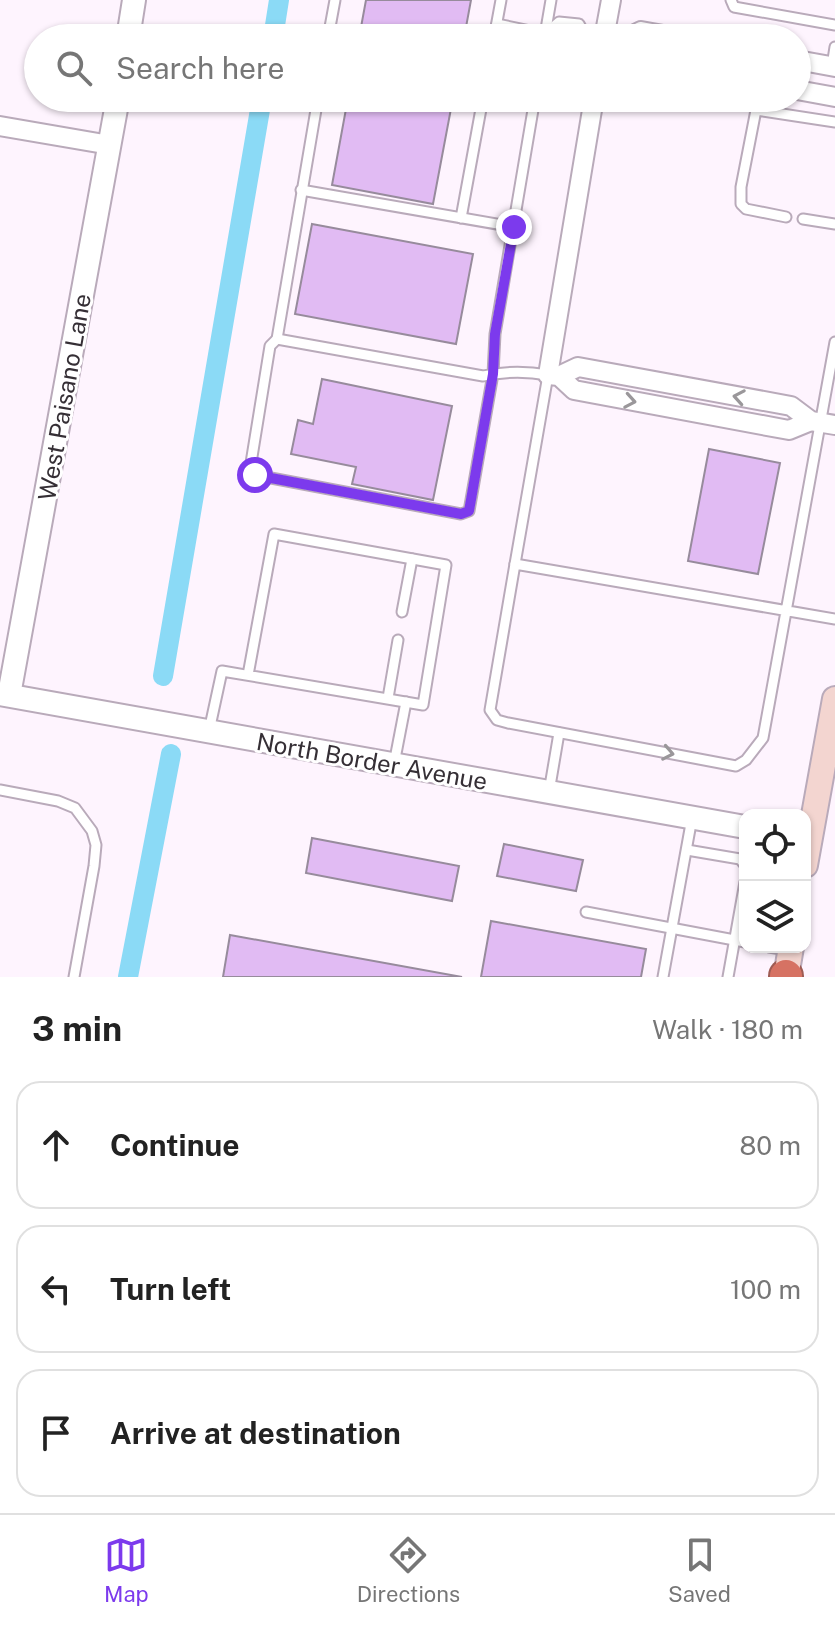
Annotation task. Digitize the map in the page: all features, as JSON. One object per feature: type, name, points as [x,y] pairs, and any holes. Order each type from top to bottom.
[{"type":"main road","points":[[811,818],[835,699]]},
{"type":"main road","points":[[784,953],[786,977]]},
{"type":"street","points":[[130,24],[134,0]]},
{"type":"street","points":[[607,24],[611,0]]},
{"type":"street","points":[[811,62],[833,66]]},
{"type":"street","points":[[811,93],[835,97]]},
{"type":"street","name":"West Paisano Lane","points":[[4,694],[116,112]]},
{"type":"street","points":[[592,112],[554,375],[578,367],[791,406],[822,423]]},
{"type":"street","points":[[0,126],[110,145]]},
{"type":"street","name":"North Border Avenue","points":[[4,694],[739,826]]},
{"type":"lane","points":[[331,24],[335,0]]},
{"type":"lane","points":[[497,24],[501,0]]},
{"type":"lane","points":[[547,24],[551,0]]},
{"type":"lane","points":[[731,0],[734,7],[835,25]]},
{"type":"lane","points":[[557,24],[579,24]]},
{"type":"lane","points":[[833,66],[835,47]]},
{"type":"lane","points":[[315,112],[277,339],[270,346],[250,469],[255,475],[461,514],[469,511],[472,504],[493,374],[495,334],[533,112]]},
{"type":"lane","points":[[461,218],[480,112]]},
{"type":"lane","points":[[756,112],[741,187],[741,204],[746,209],[786,217]]},
{"type":"lane","points":[[769,112],[835,122]]},
{"type":"lane","points":[[301,190],[514,227]]},
{"type":"lane","points":[[803,219],[835,224]]},
{"type":"lane","points":[[277,339],[483,376],[519,370],[554,375],[515,564],[490,710],[497,720],[736,766],[746,760],[763,738],[835,342]]},
{"type":"lane","points":[[209,731],[222,671],[423,705],[446,565],[274,534],[248,675]]},
{"type":"lane","points":[[402,612],[412,559]]},
{"type":"lane","points":[[515,564],[835,619]]},
{"type":"lane","points":[[388,698],[398,640]]},
{"type":"lane","points":[[394,764],[406,702]]},
{"type":"lane","points":[[549,792],[559,733]]},
{"type":"lane","points":[[0,790],[58,801],[75,808],[92,831],[96,845],[94,866],[74,977]]},
{"type":"lane","points":[[663,977],[692,818]]},
{"type":"lane","points":[[687,850],[739,859]]},
{"type":"lane","points":[[586,912],[739,941]]},
{"type":"lane","points":[[728,977],[739,944]]},
{"type":"building","points":[[366,0],[471,0],[467,24],[362,24]]},
{"type":"building","points":[[345,112],[450,112],[433,204],[332,185]]},
{"type":"building","points":[[312,224],[473,254],[456,344],[295,314]]},
{"type":"building","points":[[322,379],[452,406],[433,500],[352,484],[356,467],[291,454],[298,420],[313,424]]},
{"type":"building","points":[[709,449],[780,463],[758,574],[688,561]]},
{"type":"building","points":[[312,838],[459,866],[452,901],[306,873]]},
{"type":"building","points":[[504,844],[583,860],[576,891],[497,876]]},
{"type":"building","points":[[491,921],[646,949],[641,977],[481,977]]},
{"type":"building","points":[[230,935],[462,977],[223,977]]},
{"type":"waterway","points":[[275,24],[279,0]]},
{"type":"waterway","points":[[163,676],[260,112]]},
{"type":"waterway","points":[[128,977],[171,754]]},
{"type":"route","points":[[255,475],[461,514],[469,511],[514,227]]}]
